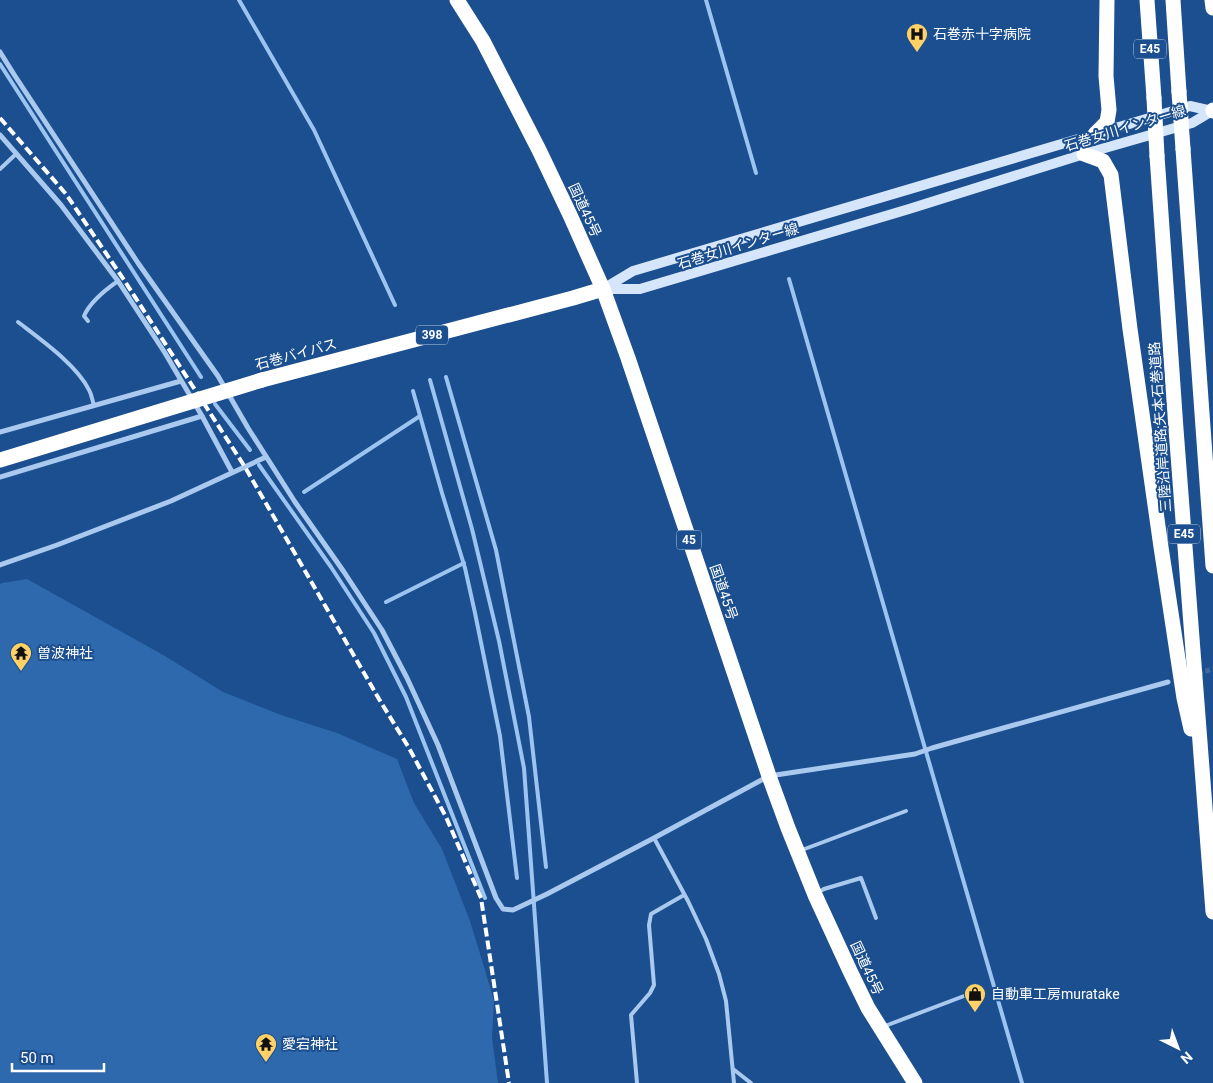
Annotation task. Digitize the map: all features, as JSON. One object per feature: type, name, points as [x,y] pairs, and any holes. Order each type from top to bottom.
[{"type":"highway","name":"国道45号","points":[[457,0],[483,41],[539,150],[603,289],[769,776],[797,851],[868,1008],[914,1083]]},
{"type":"highway","points":[[1095,134],[1107,122],[1109,110],[1106,76],[1107,0]]},
{"type":"highway","name":"三陸沿岸道路;矢本石巻道路","points":[[1147,0],[1176,430],[1213,912]]},
{"type":"highway","name":"E45","points":[[1173,0],[1213,566]]},
{"type":"highway","points":[[1212,0],[1213,8]]},
{"type":"highway","points":[[1084,154],[1103,161],[1111,175],[1130,329],[1175,642],[1184,698],[1202,779]]},
{"type":"highway","name":"石巻バイパス","points":[[0,460],[262,380],[603,289]]},
{"type":"main road","name":"石巻女川インター線","points":[[603,289],[633,271],[1190,106],[1213,111]]},
{"type":"main road","name":"石巻女川インター線","points":[[603,289],[638,290],[1192,123],[1213,111]]},
{"type":"street","points":[[0,52],[138,263],[218,376],[295,502],[377,622],[395,654],[438,745],[496,898],[503,909],[513,910],[547,894],[769,776],[915,754],[1168,682]]},
{"type":"street","points":[[0,135],[61,205],[118,282],[165,353],[232,472]]},
{"type":"street","points":[[0,432],[180,380]]},
{"type":"street","points":[[0,477],[202,416]]},
{"type":"street","points":[[0,565],[171,501],[266,457]]},
{"type":"lane","points":[[0,169],[16,154]]},
{"type":"lane","points":[[88,321],[84,316],[87,308],[108,288],[118,282]]},
{"type":"lane","points":[[18,322],[64,359],[90,390],[94,405]]},
{"type":"lane","points":[[797,851],[906,811]]},
{"type":"lane","points":[[654,838],[706,939],[719,974],[726,1001],[734,1083]]},
{"type":"lane","points":[[815,894],[824,889],[861,878],[876,918]]},
{"type":"lane","points":[[637,1083],[632,1015],[650,993],[654,985],[649,925],[651,914],[684,895]]},
{"type":"lane","points":[[880,1028],[964,996]]},
{"type":"lane","points":[[733,1069],[751,1083]]},
{"type":"shaded area","points":[[27,579],[165,656],[223,692],[281,715],[337,733],[397,759],[414,803],[442,849],[470,921],[494,1001],[492,1038],[498,1083],[0,1083],[0,584]]},
{"type":"waterway","points":[[239,0],[314,130],[395,305]]},
{"type":"waterway","points":[[706,0],[756,173]]},
{"type":"waterway","points":[[0,64],[201,377]]},
{"type":"waterway","points":[[789,279],[1022,1083]]},
{"type":"waterway","points":[[446,377],[496,550],[529,717],[546,867]]},
{"type":"waterway","points":[[430,380],[472,529],[499,641],[524,768],[547,1083]]},
{"type":"waterway","points":[[413,391],[465,568],[475,613],[500,736],[517,878]]},
{"type":"waterway","points":[[215,404],[250,450]]},
{"type":"waterway","points":[[304,492],[420,416]]},
{"type":"waterway","points":[[259,465],[331,567],[374,633],[406,697],[485,898]]},
{"type":"waterway","points":[[386,602],[464,563]]},
{"type":"tunnel","points":[[1198,673],[1213,669]]},
{"type":"railway","points":[[0,118],[66,194],[245,467],[409,748],[446,817],[481,898],[509,1083]]},
{"type":"place","name":"石巻赤十字病院","points":[[917,53]]},
{"type":"place","name":"曽波神社","points":[[21,672]]},
{"type":"place","name":"自動車工房muratake","points":[[975,1013]]},
{"type":"place","name":"愛宕神社","points":[[266,1063]]}]
